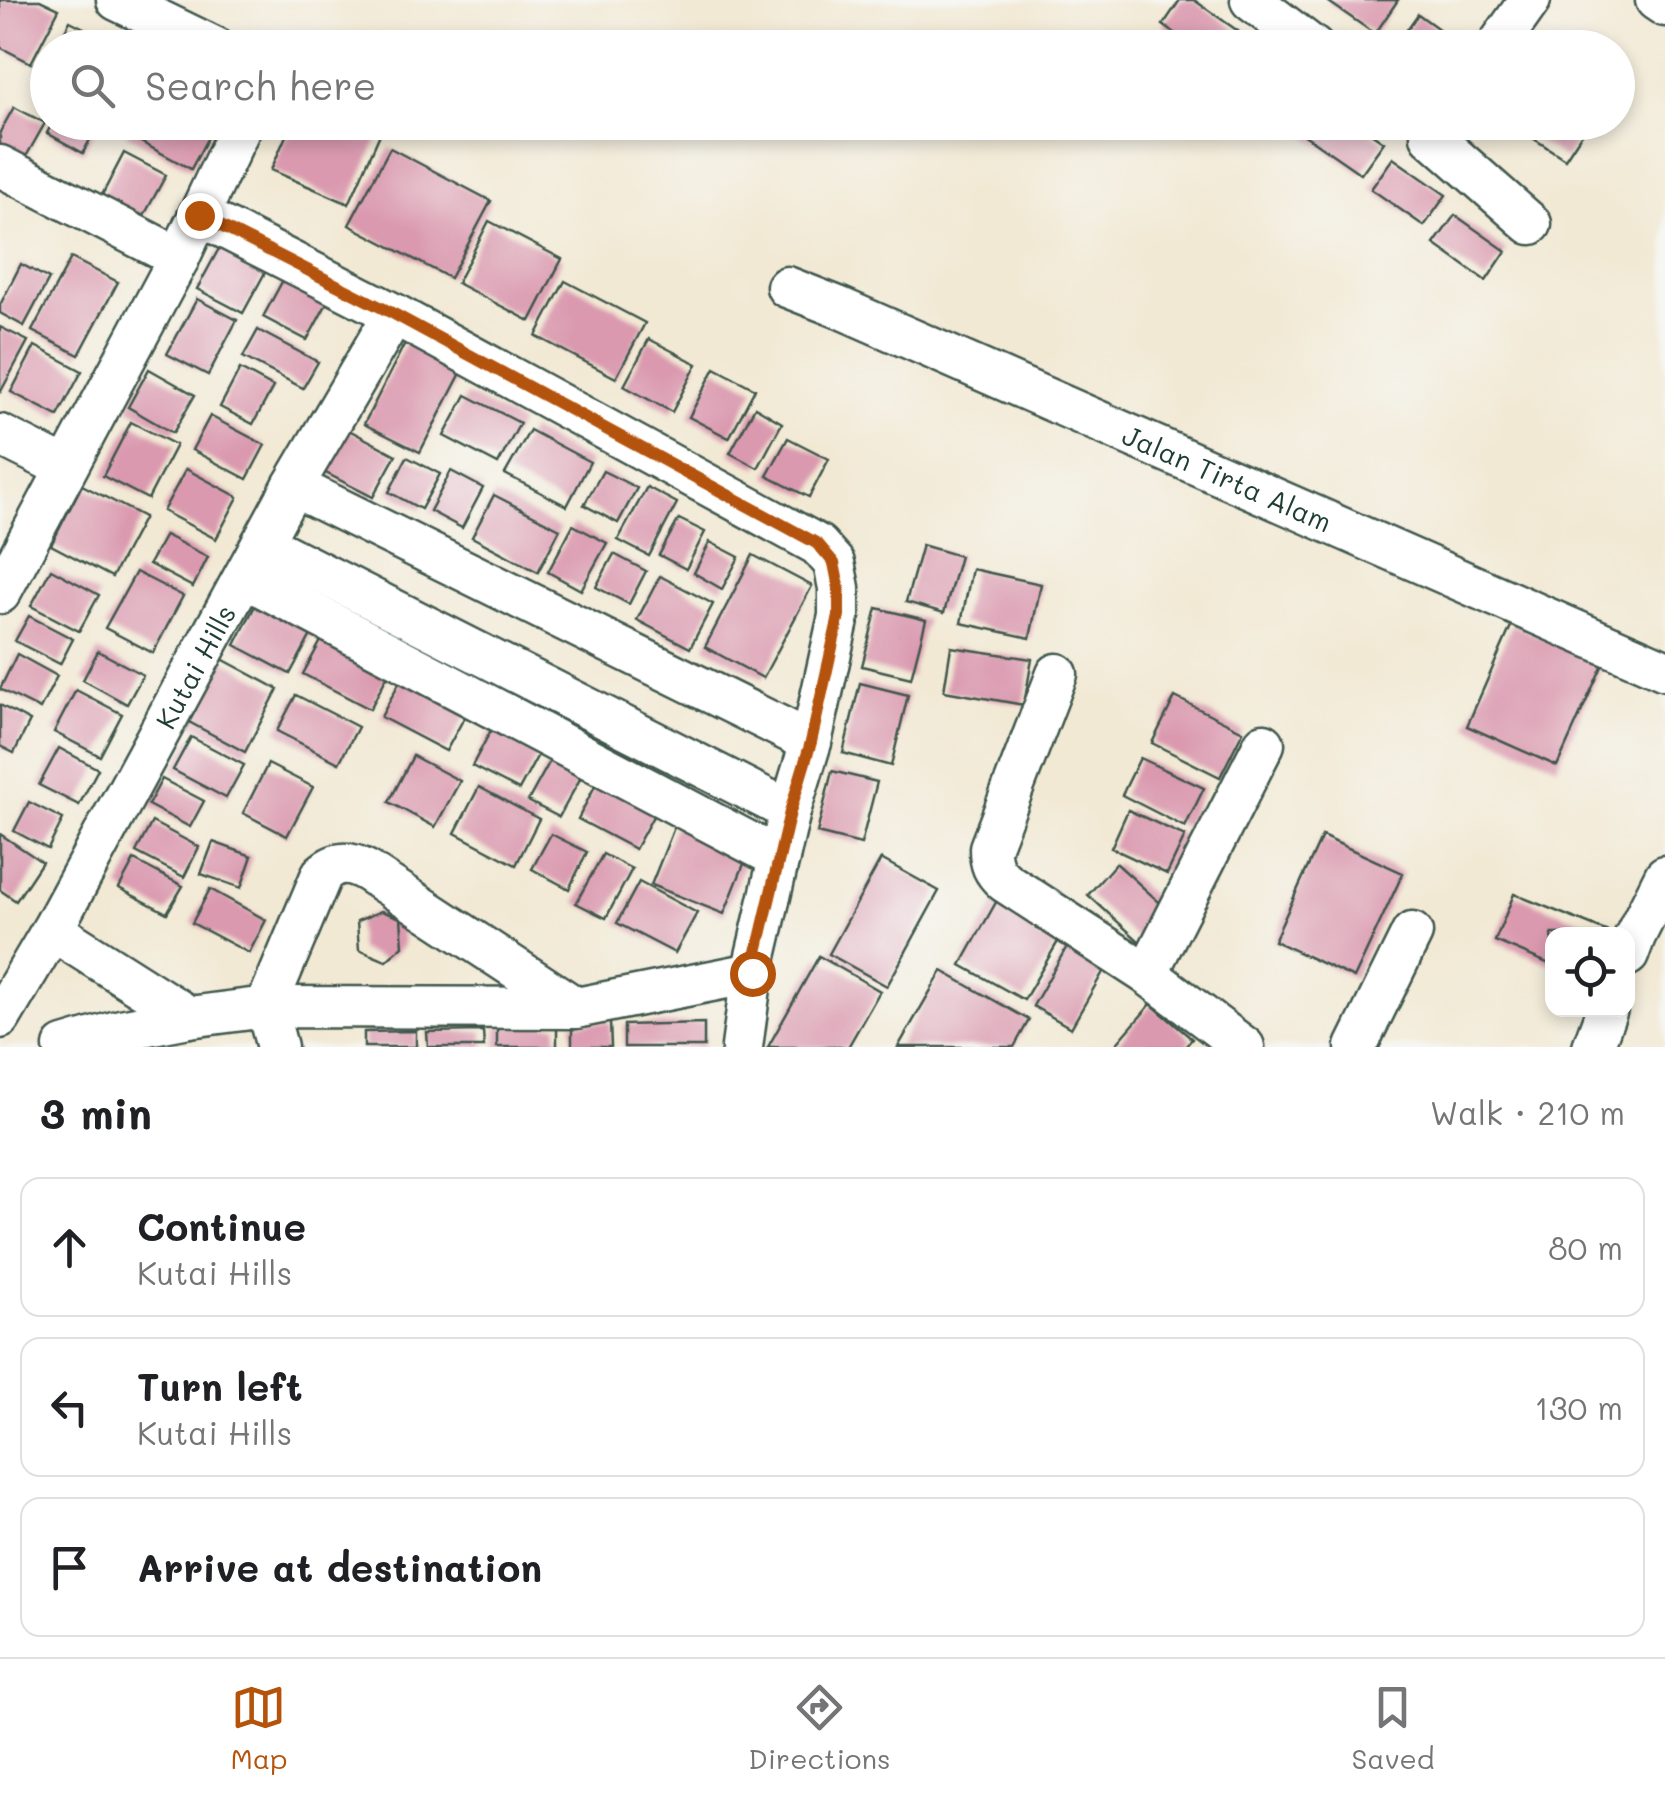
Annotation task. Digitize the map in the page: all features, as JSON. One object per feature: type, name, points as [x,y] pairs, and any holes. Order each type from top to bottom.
[{"type":"street","points":[[117,0],[179,30]]},
{"type":"street","points":[[1251,0],[1290,30]]},
{"type":"street","points":[[1509,30],[1530,0]]},
{"type":"street","points":[[1656,0],[1665,6]]},
{"type":"street","points":[[0,593],[179,258],[234,140]]},
{"type":"street","points":[[1442,140],[1531,224]]},
{"type":"street","points":[[0,166],[179,258]]},
{"type":"street","points":[[199,215],[394,314],[818,544],[834,563],[839,616],[752,973],[742,1047]]},
{"type":"street","name":"Jalan Tirta Alam","points":[[787,287],[1665,670]]},
{"type":"street","name":"Kutai Hills","points":[[0,1018],[52,930],[292,486],[394,314]]},
{"type":"street","points":[[0,435],[66,468]]},
{"type":"street","points":[[292,486],[811,742]]},
{"type":"street","points":[[253,560],[790,812]]},
{"type":"street","points":[[253,560],[780,858]]},
{"type":"street","points":[[1057,674],[990,848],[994,872],[1146,974],[1244,1047]]},
{"type":"street","points":[[1146,974],[1264,744]]},
{"type":"street","points":[[277,1047],[266,1007],[322,874],[342,863],[367,871],[576,1008]]},
{"type":"street","points":[[1635,940],[1665,876]]},
{"type":"street","points":[[52,930],[188,1017]]},
{"type":"street","points":[[1356,1047],[1412,933]]},
{"type":"street","points":[[64,1047],[121,1030],[266,1007],[576,1008],[752,973]]},
{"type":"street","points":[[1593,1047],[1604,1017]]},
{"type":"building","points":[[0,0],[40,0],[59,9],[48,30],[30,30],[30,62],[0,47]]},
{"type":"building","points":[[1180,0],[1194,0],[1237,30],[1170,30],[1163,25]]},
{"type":"building","points":[[1326,0],[1398,0],[1378,30],[1369,30]]},
{"type":"building","points":[[1418,14],[1440,30],[1407,30]]},
{"type":"building","points":[[70,21],[88,30],[65,30]]},
{"type":"building","points":[[14,107],[30,115],[30,140],[35,140],[24,160],[0,147],[0,132]]},
{"type":"building","points":[[60,140],[90,140],[83,153]]},
{"type":"building","points":[[137,140],[206,140],[191,169]]},
{"type":"building","points":[[284,140],[377,140],[349,204],[271,170]]},
{"type":"building","points":[[1312,140],[1384,142],[1361,174]]},
{"type":"building","points":[[1536,140],[1577,140],[1565,159]]},
{"type":"building","points":[[390,148],[491,201],[450,278],[349,225]]},
{"type":"building","points":[[124,153],[166,175],[141,221],[100,199]]},
{"type":"building","points":[[1393,158],[1446,195],[1424,226],[1371,189]]},
{"type":"building","points":[[1455,215],[1506,251],[1486,281],[1434,244]]},
{"type":"building","points":[[489,221],[562,259],[530,321],[457,283]]},
{"type":"building","points":[[222,243],[268,267],[243,313],[197,289]]},
{"type":"building","points":[[71,258],[118,282],[79,355],[32,331]]},
{"type":"building","points":[[21,264],[49,279],[24,326],[0,313],[0,305]]},
{"type":"building","points":[[290,267],[334,290],[307,340],[263,317]]},
{"type":"building","points":[[565,281],[645,323],[616,378],[536,336]]},
{"type":"building","points":[[197,299],[237,320],[208,375],[167,354]]},
{"type":"building","points":[[0,327],[28,341],[0,393]]},
{"type":"building","points":[[258,330],[318,362],[303,388],[243,357]]},
{"type":"building","points":[[649,339],[697,364],[672,412],[624,386]]},
{"type":"building","points":[[406,341],[463,369],[420,452],[364,424]]},
{"type":"building","points":[[35,346],[82,371],[58,416],[11,392]]},
{"type":"building","points":[[715,368],[755,389],[729,438],[689,417]]},
{"type":"building","points":[[149,369],[195,395],[173,433],[128,407]]},
{"type":"building","points":[[240,369],[273,387],[253,424],[220,407]]},
{"type":"building","points":[[466,395],[520,423],[498,464],[444,436]]},
{"type":"building","points":[[755,407],[782,423],[758,468],[730,453]]},
{"type":"building","points":[[210,416],[265,445],[247,479],[192,450]]},
{"type":"building","points":[[131,422],[176,445],[148,499],[103,476]]},
{"type":"building","points":[[347,429],[396,455],[373,497],[324,472]]},
{"type":"building","points":[[530,430],[590,462],[567,506],[505,474]]},
{"type":"building","points":[[788,438],[829,459],[809,497],[767,476]]},
{"type":"building","points":[[407,457],[440,474],[421,509],[389,492]]},
{"type":"building","points":[[186,469],[238,497],[216,539],[163,511]]},
{"type":"building","points":[[451,471],[483,488],[462,528],[430,511]]},
{"type":"building","points":[[603,471],[637,488],[618,523],[584,505]]},
{"type":"building","points":[[82,485],[144,517],[112,577],[51,545]]},
{"type":"building","points":[[647,487],[677,503],[649,556],[618,540]]},
{"type":"building","points":[[494,495],[560,529],[538,572],[472,537]]},
{"type":"building","points":[[679,519],[705,532],[686,569],[659,555]]},
{"type":"building","points":[[573,525],[607,543],[581,590],[548,572]]},
{"type":"building","points":[[165,535],[208,557],[193,587],[149,564]]},
{"type":"building","points":[[710,542],[739,557],[722,589],[694,573]]},
{"type":"building","points":[[922,545],[960,556],[944,613],[906,602]]},
{"type":"building","points":[[614,554],[646,571],[629,604],[596,587]]},
{"type":"building","points":[[753,555],[812,586],[763,678],[705,647]]},
{"type":"building","points":[[51,569],[99,595],[79,631],[31,606]]},
{"type":"building","points":[[972,569],[1041,584],[1030,638],[961,623]]},
{"type":"building","points":[[136,572],[183,596],[153,653],[105,628]]},
{"type":"building","points":[[660,576],[713,604],[690,648],[637,620]]},
{"type":"building","points":[[263,590],[319,620],[290,674],[235,645]]},
{"type":"building","points":[[877,608],[926,620],[911,678],[862,666]]},
{"type":"building","points":[[29,616],[73,639],[60,664],[15,641]]},
{"type":"building","points":[[1512,624],[1603,664],[1557,766],[1467,726]]},
{"type":"building","points":[[327,630],[393,665],[370,709],[303,674]]},
{"type":"building","points":[[951,647],[1032,659],[1024,705],[944,691]]},
{"type":"building","points":[[98,651],[143,675],[127,704],[83,680]]},
{"type":"building","points":[[17,654],[57,676],[40,709],[0,689]]},
{"type":"building","points":[[222,659],[278,689],[245,752],[189,722]]},
{"type":"building","points":[[406,670],[471,705],[446,751],[381,717]]},
{"type":"building","points":[[860,683],[908,695],[891,766],[843,753]]},
{"type":"building","points":[[76,690],[122,714],[100,756],[54,732]]},
{"type":"building","points":[[296,695],[358,727],[339,763],[277,731]]},
{"type":"building","points":[[1175,697],[1243,731],[1220,777],[1152,743]]},
{"type":"building","points":[[0,705],[30,721],[14,753],[0,746]]},
{"type":"building","points":[[498,717],[545,742],[519,790],[472,766]]},
{"type":"building","points":[[191,737],[244,765],[226,798],[173,770]]},
{"type":"building","points":[[59,748],[98,769],[79,805],[39,785]]},
{"type":"building","points":[[555,752],[586,768],[559,817],[528,801]]},
{"type":"building","points":[[413,756],[460,781],[435,827],[389,802]]},
{"type":"building","points":[[1140,758],[1204,788],[1185,827],[1122,795]]},
{"type":"building","points":[[268,764],[313,787],[287,836],[243,813]]},
{"type":"building","points":[[832,771],[877,782],[861,844],[817,833]]},
{"type":"building","points":[[600,776],[658,807],[635,849],[578,819]]},
{"type":"building","points":[[162,779],[204,801],[190,827],[148,805]]},
{"type":"building","points":[[479,787],[539,819],[516,865],[455,833]]},
{"type":"building","points":[[29,802],[63,819],[48,849],[14,831]]},
{"type":"building","points":[[1128,810],[1185,836],[1167,874],[1111,848]]},
{"type":"building","points":[[677,820],[750,849],[724,914],[651,885]]},
{"type":"building","points":[[152,822],[199,847],[184,877],[136,852]]},
{"type":"building","points":[[0,834],[42,862],[16,901],[0,890]]},
{"type":"building","points":[[551,834],[587,852],[569,889],[532,869]]},
{"type":"building","points":[[1322,836],[1403,873],[1354,978],[1274,941]]},
{"type":"building","points":[[213,842],[252,856],[241,888],[201,874]]},
{"type":"building","points":[[603,854],[632,869],[606,918],[576,903]]},
{"type":"building","points":[[881,859],[939,891],[887,986],[829,954]]},
{"type":"building","points":[[134,860],[183,886],[167,913],[119,888]]},
{"type":"building","points":[[1116,863],[1168,910],[1140,942],[1088,895]]},
{"type":"building","points":[[639,882],[697,913],[675,953],[617,923]]},
{"type":"building","points":[[210,889],[266,920],[249,953],[192,923]]},
{"type":"building","points":[[1514,894],[1596,927],[1545,927],[1545,962],[1495,941]]},
{"type":"building","points":[[999,897],[1063,933],[1024,1000],[961,965]]},
{"type":"building","points":[[381,911],[401,918],[403,946],[386,961],[359,950],[357,921]]},
{"type":"building","points":[[1069,943],[1107,965],[1071,1028],[1033,1006]]},
{"type":"building","points":[[819,956],[880,991],[848,1047],[768,1047]]},
{"type":"building","points":[[942,971],[1029,1020],[1014,1047],[898,1047]]},
{"type":"building","points":[[1151,1004],[1192,1039],[1185,1047],[1114,1047]]},
{"type":"building","points":[[610,1022],[611,1047],[572,1047],[572,1023]]},
{"type":"building","points":[[704,1023],[704,1047],[624,1047],[624,1025]]},
{"type":"building","points":[[557,1025],[557,1047],[497,1047],[497,1026]]},
{"type":"building","points":[[416,1031],[416,1047],[364,1047],[364,1032]]},
{"type":"building","points":[[483,1031],[484,1047],[428,1047],[427,1032]]},
{"type":"route","points":[[199,215],[394,314],[818,544],[834,563],[839,616],[752,973]]}]
